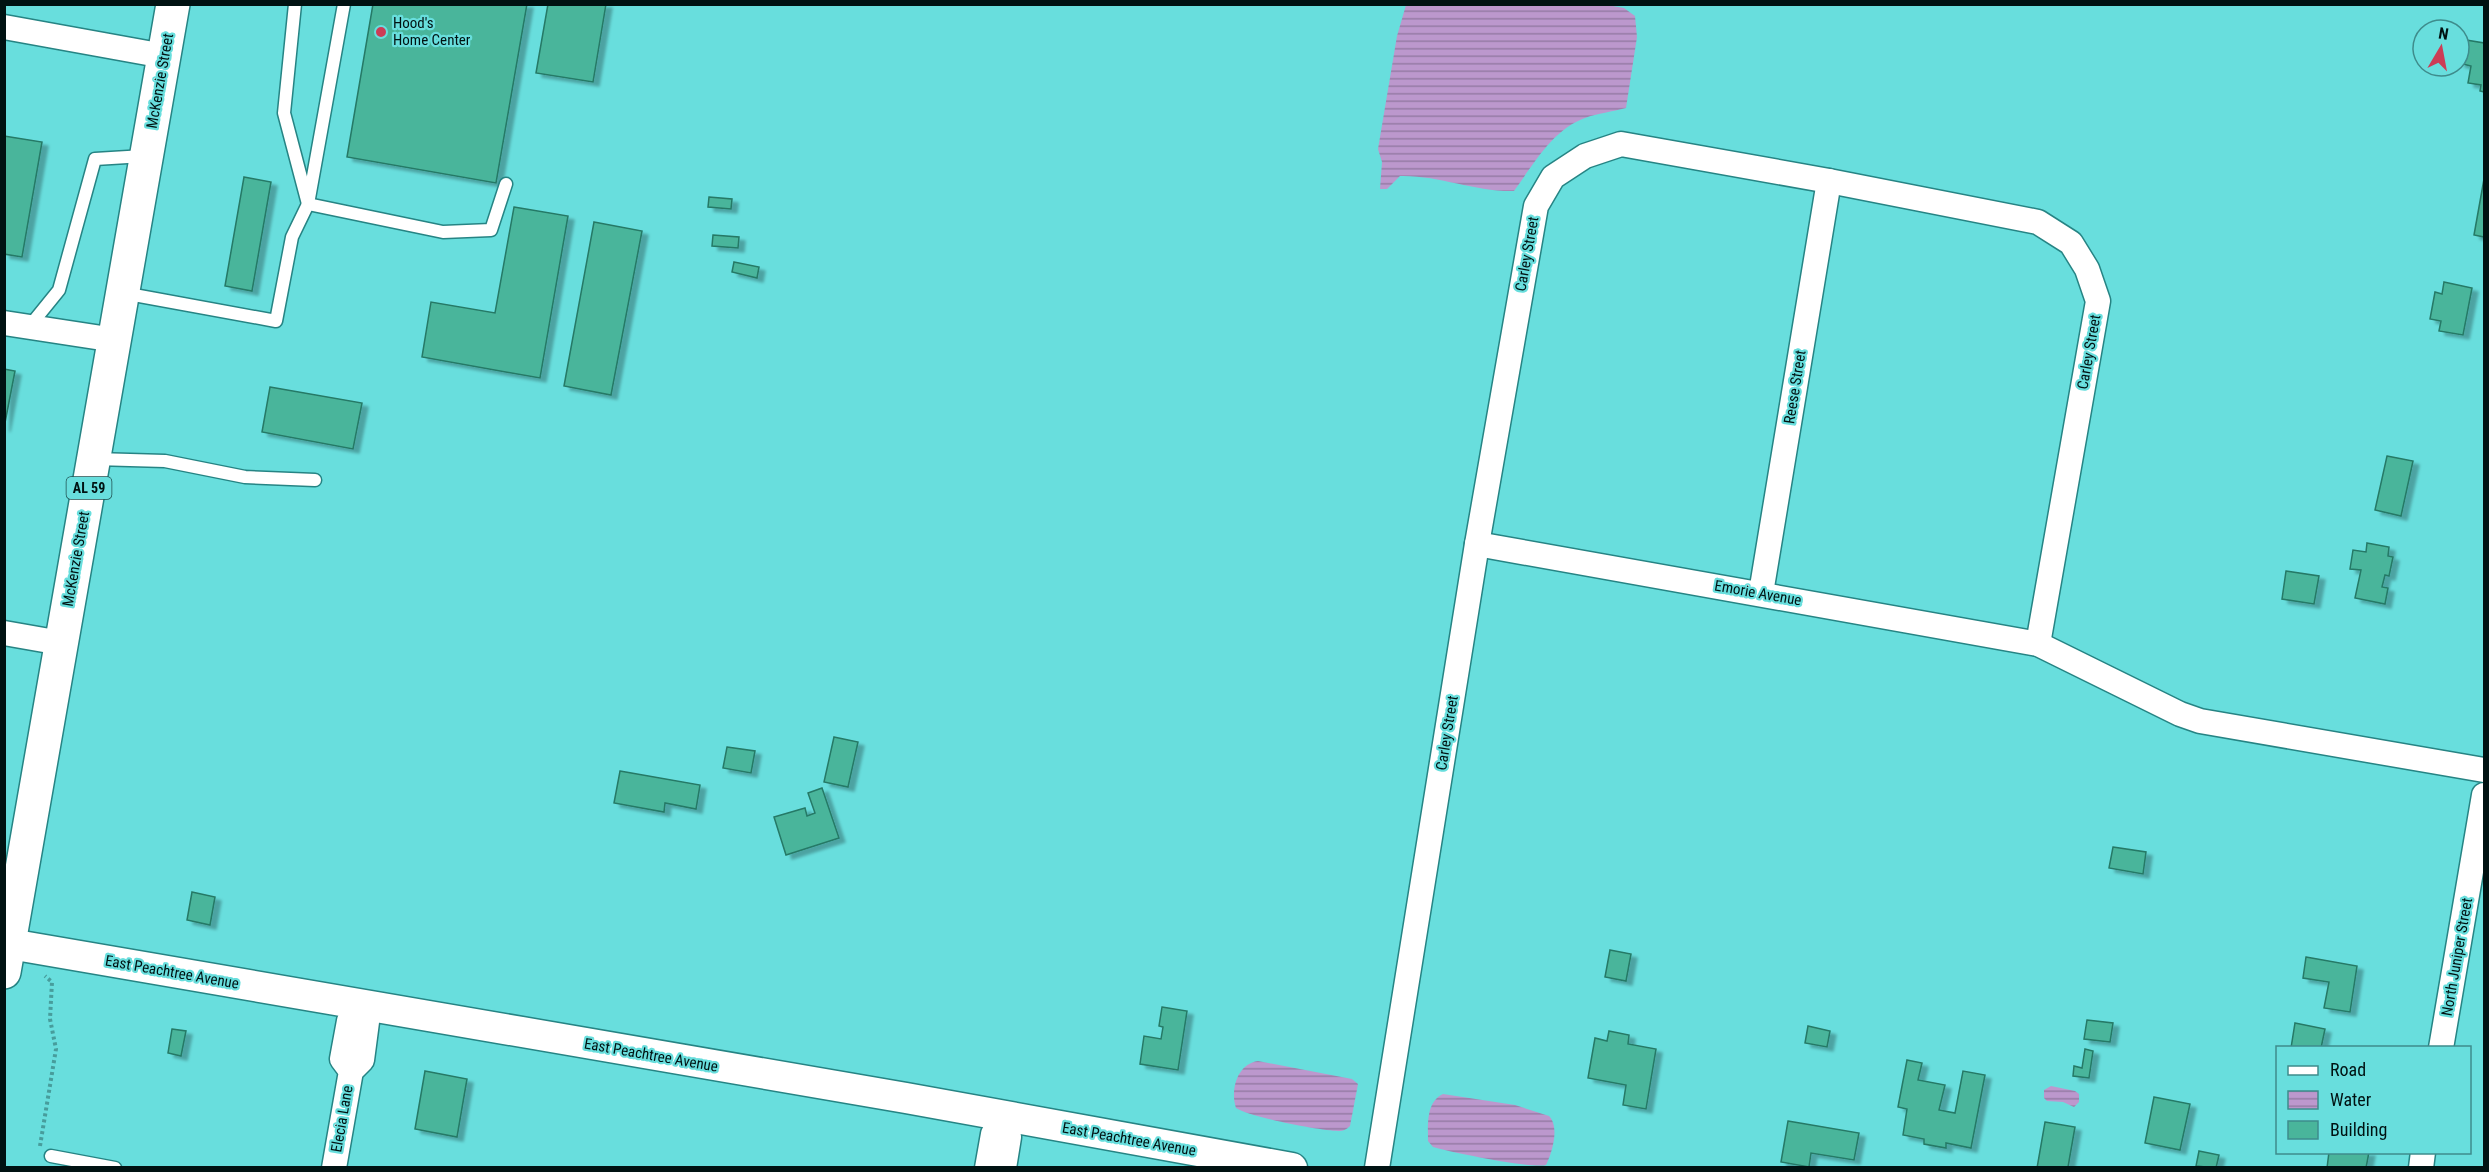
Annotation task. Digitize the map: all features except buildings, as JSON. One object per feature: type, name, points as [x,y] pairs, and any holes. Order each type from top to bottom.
[{"type":"main road","name":"McKenzie Street","points":[[6,953],[173,4]]},
{"type":"street","points":[[4,27],[164,56]]},
{"type":"street","name":"Carley Street","points":[[1377,1167],[1477,544],[1536,206],[1553,177],[1585,156],[1621,144],[1829,181],[2037,222],[2071,243],[2087,269],[2098,301],[2038,644]]},
{"type":"street","name":"Reese Street","points":[[1761,593],[1829,181]]},
{"type":"street","points":[[4,323],[115,340]]},
{"type":"street","name":"Emorie Avenue","points":[[1477,544],[2038,644],[2180,714],[2200,721],[2484,770]]},
{"type":"street","points":[[4,633],[61,643]]},
{"type":"street","name":"North Juniper Street","points":[[2441,1046],[2484,795]]},
{"type":"street","name":"East Peachtree Avenue","points":[[6,953],[361,1006],[1292,1167]]},
{"type":"street","name":"Elecia Lane","points":[[334,1167],[351,1071],[342,1059],[349,1021],[361,1006]]},
{"type":"street","points":[[987,1167],[993,1134],[1003,1116]]},
{"type":"street","points":[[1003,1116],[1009,1137],[1004,1167]]},
{"type":"lane","points":[[295,4],[284,113],[308,204]]},
{"type":"lane","points":[[123,293],[276,321],[292,237],[308,204],[344,4]]},
{"type":"lane","points":[[29,327],[59,290],[95,159],[147,156]]},
{"type":"lane","points":[[308,204],[443,232],[491,230],[506,184]]},
{"type":"lane","points":[[94,459],[165,461],[245,477],[315,480]]},
{"type":"lane","points":[[45,1157],[115,1167]]},
{"type":"path","points":[[44,974],[52,982],[50,1019],[56,1049],[45,1157]]},
{"type":"water","points":[[1602,4],[1624,8],[1635,16],[1637,37],[1626,108],[1585,118],[1563,130],[1536,159],[1514,191],[1485,189],[1414,176],[1400,176],[1387,189],[1380,189],[1382,162],[1378,149],[1397,36],[1406,5]]},
{"type":"water","points":[[1258,1061],[1352,1079],[1358,1084],[1350,1126],[1340,1131],[1317,1129],[1243,1112],[1236,1108],[1234,1093],[1240,1072],[1251,1063]]},
{"type":"water","points":[[2051,1086],[2075,1091],[2079,1094],[2079,1102],[2074,1107],[2063,1102],[2047,1101],[2044,1098],[2044,1090]]},
{"type":"water","points":[[1443,1094],[1515,1105],[1549,1116],[1554,1133],[1551,1154],[1546,1165],[1509,1162],[1433,1147],[1428,1141],[1429,1114],[1433,1102]]},
{"type":"place","name":"Hood's Home Center","points":[[381,32]]}]
